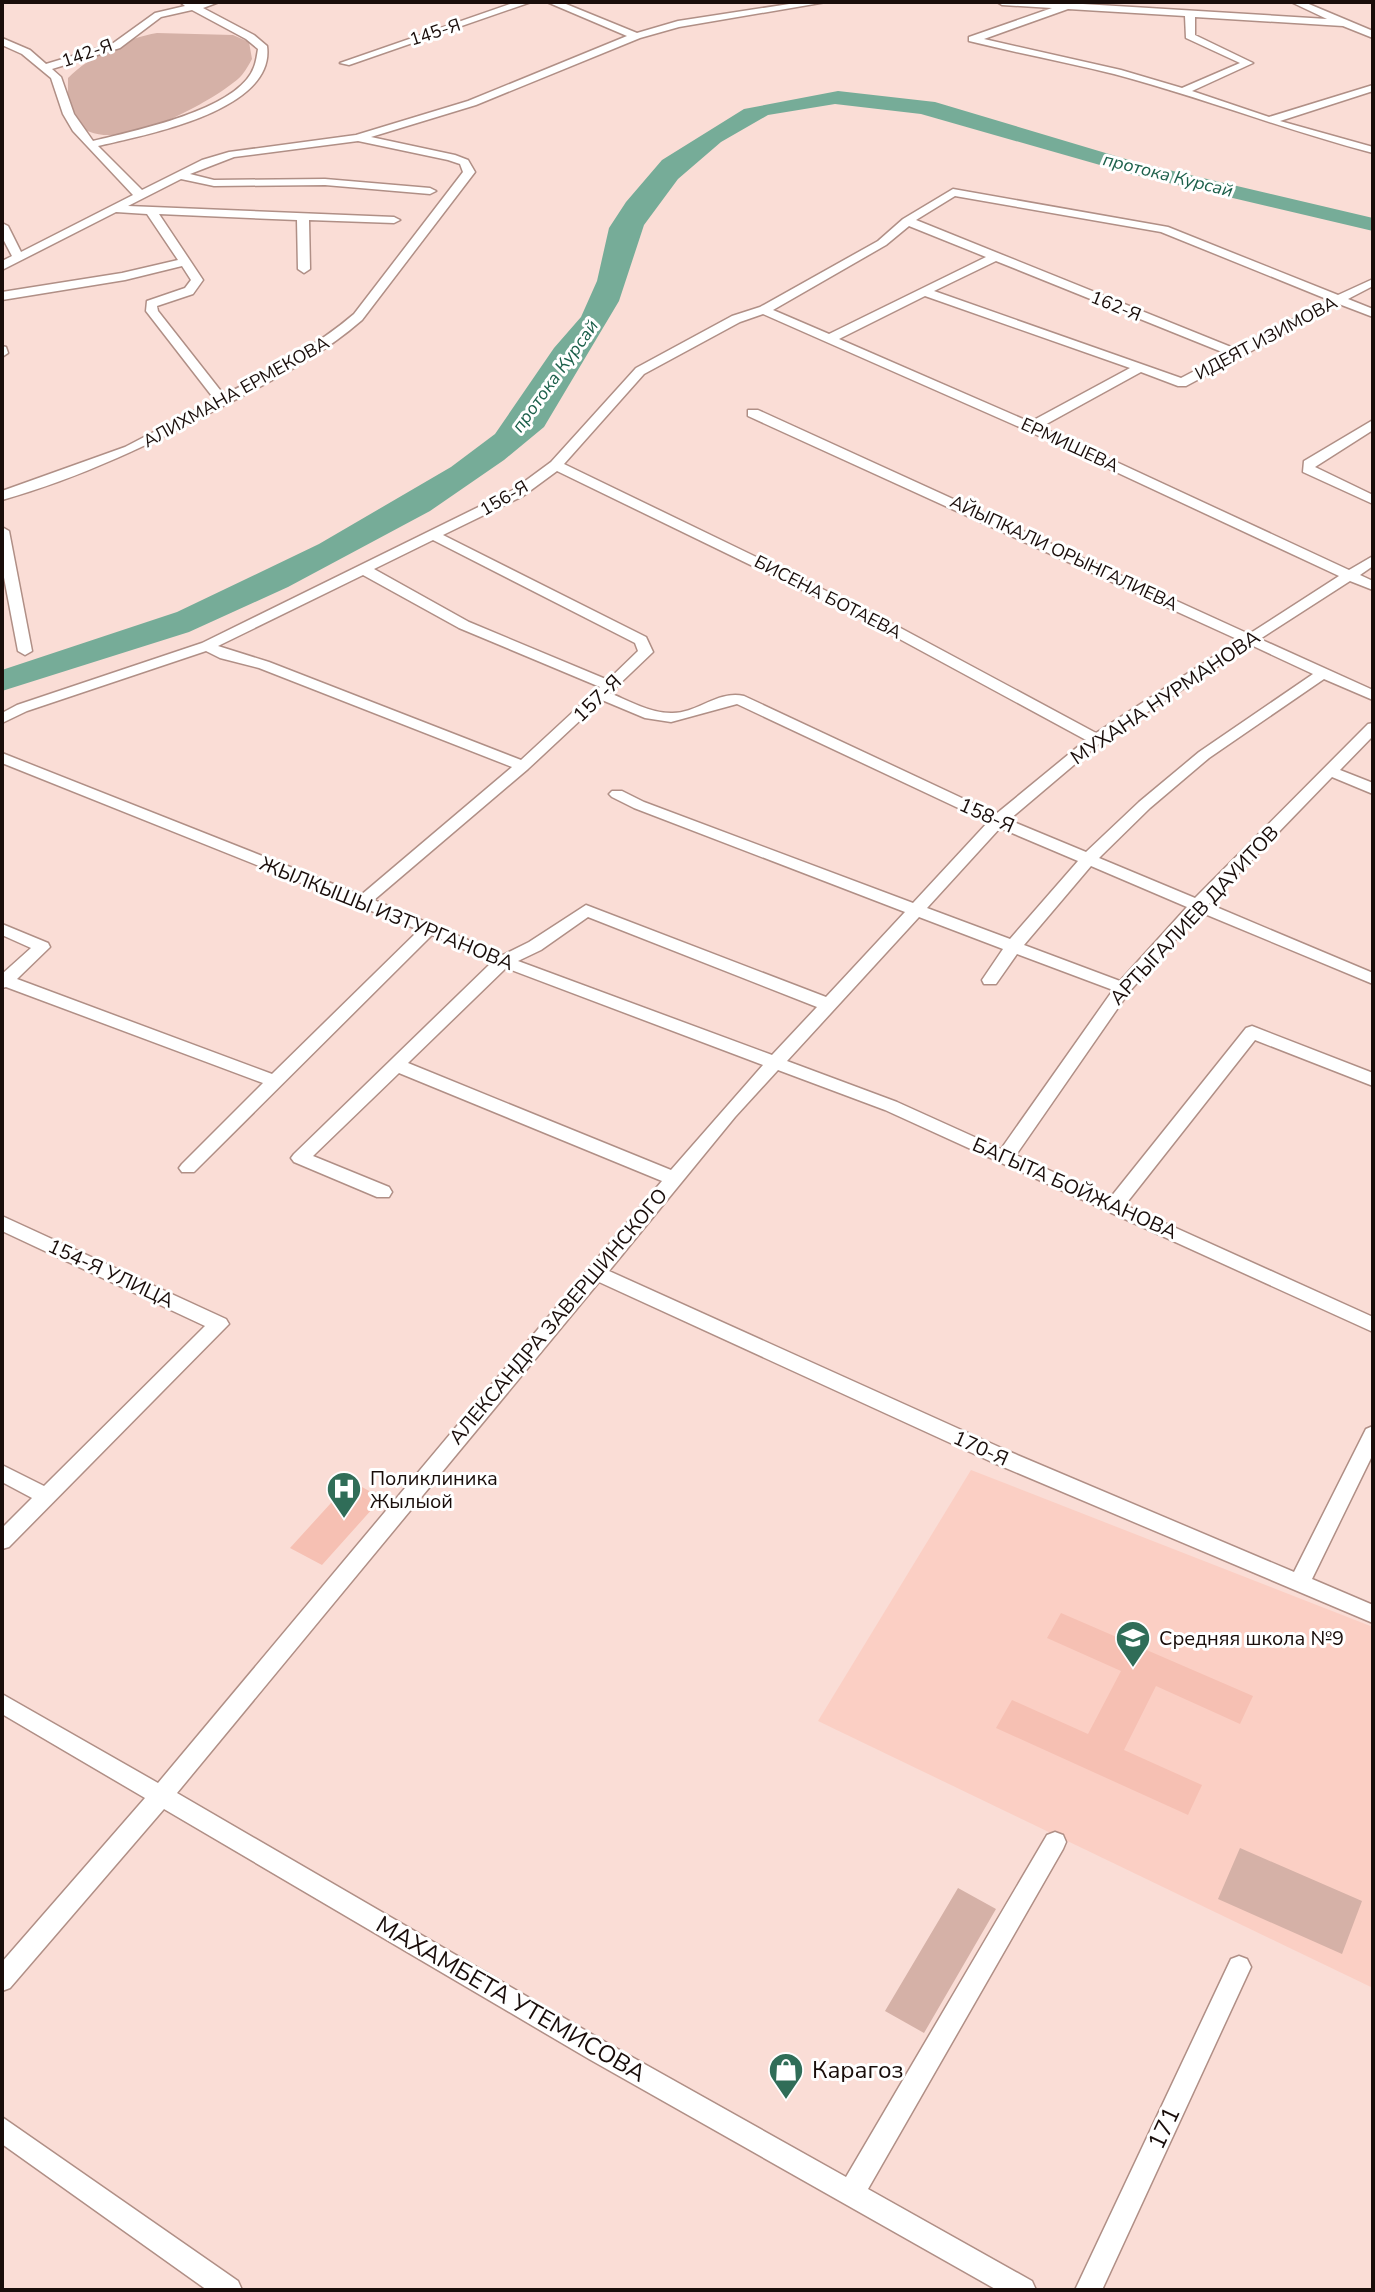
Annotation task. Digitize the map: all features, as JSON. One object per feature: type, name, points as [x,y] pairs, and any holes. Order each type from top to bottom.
[{"type":"street","name":"142-Я","points":[[47,67],[116,46],[158,15],[189,4],[214,2]]},
{"type":"street","name":"145-Я","points":[[345,63],[526,2]]},
{"type":"street","points":[[552,2],[636,36]]},
{"type":"street","points":[[720,2],[745,12]]},
{"type":"street","points":[[2,266],[177,175],[233,154],[357,138],[496,95],[636,36],[678,24],[821,2]]},
{"type":"street","points":[[1002,2],[1346,23]]},
{"type":"street","points":[[1296,2],[1373,35]]},
{"type":"street","points":[[90,145],[182,121],[237,93],[257,76],[264,61],[263,48],[250,37],[189,4]]},
{"type":"street","points":[[1067,6],[973,39],[1183,91],[1269,121],[1373,150]]},
{"type":"street","points":[[1183,91],[1248,63],[1190,36],[1190,14]]},
{"type":"street","points":[[2,41],[26,52],[56,77],[61,104],[73,127],[139,194]]},
{"type":"street","points":[[2,58],[26,52]]},
{"type":"street","points":[[1269,121],[1373,88]]},
{"type":"street","name":"АЛИХМАНА ЕРМЕКОВА","points":[[2,496],[130,450],[312,352],[358,317],[469,172],[464,162],[451,157],[357,138]]},
{"type":"street","points":[[177,175],[394,220]]},
{"type":"street","points":[[110,209],[152,212],[317,203],[430,191]]},
{"type":"street","name":"156-Я","points":[[2,719],[22,708],[207,646],[518,493],[556,465],[640,371],[736,319],[764,310],[882,243],[907,221],[953,192],[1164,229],[1340,298]]},
{"type":"street","points":[[304,269],[317,203]]},
{"type":"street","points":[[152,212],[197,280],[189,291],[151,304],[152,311],[222,401]]},
{"type":"street","name":"162-Я","points":[[907,221],[1238,354]]},
{"type":"street","points":[[2,226],[18,256]]},
{"type":"street","points":[[829,339],[994,257]]},
{"type":"street","points":[[2,296],[125,276],[185,262]]},
{"type":"street","name":"ИДЕЯТ ИЗИМОВА","points":[[925,292],[1182,383],[1371,282]]},
{"type":"street","points":[[1340,298],[1373,313]]},
{"type":"street","name":"ЕРМИШЕВА","points":[[764,310],[1031,427],[1373,586]]},
{"type":"street","points":[[1031,427],[1140,367]]},
{"type":"street","name":"АЙЫПКАЛИ ОРЫНГАЛИЕВА","points":[[753,413],[1373,696]]},
{"type":"street","points":[[1373,424],[1309,464],[1308,469],[1373,500]]},
{"type":"street","name":"БИСЕНА БОТАЕВА","points":[[556,465],[875,620],[1096,739]]},
{"type":"street","points":[[2,531],[25,651]]},
{"type":"street","name":"157-Я","points":[[362,902],[523,766],[646,652],[641,640],[435,536]]},
{"type":"street","name":"МУХАНА НУРМАНОВА","points":[[774,1061],[998,821],[1096,739],[1373,560]]},
{"type":"street","name":"158-Я","points":[[361,568],[464,625],[663,718],[675,718],[723,700],[739,699],[998,821],[1373,979]]},
{"type":"street","points":[[207,646],[225,655],[264,665],[523,766]]},
{"type":"street","points":[[990,980],[1012,945],[1088,858],[1204,754],[1325,672]]},
{"type":"street","name":"АРТЫГАЛИЕВ ДАУИТОВ","points":[[1006,1156],[1123,988],[1198,905],[1373,727]]},
{"type":"street","name":"ЖЫЛКЫШЫ ИЗТУРГАНОВА","points":[[2,758],[430,928],[503,961],[774,1061]]},
{"type":"street","points":[[1330,771],[1373,789]]},
{"type":"street","points":[[617,794],[1123,988]]},
{"type":"street","points":[[383,1192],[300,1158],[503,961],[535,946],[586,910],[827,1004]]},
{"type":"street","points":[[188,1168],[430,928]]},
{"type":"street","points":[[2,929],[42,947],[3,982],[170,1040],[276,1082]]},
{"type":"street","points":[[1114,1206],[1252,1032],[1373,1080]]},
{"type":"street","name":"БАГЫТА БОЙЖАНОВА","points":[[774,1061],[891,1106],[1006,1156],[1373,1325]]},
{"type":"street","name":"АЛЕКСАНДРА ЗАВЕРШИНСКОГО","points":[[2,1980],[162,1795],[594,1272],[774,1061]]},
{"type":"street","points":[[394,1064],[673,1178]]},
{"type":"street","name":"154-Я УЛИЦА","points":[[2,1223],[219,1324],[46,1496]]},
{"type":"street","name":"170-Я","points":[[594,1272],[1001,1457],[1373,1614]]},
{"type":"street","points":[[1300,1581],[1373,1434]]},
{"type":"street","points":[[2,1473],[46,1496],[2,1541]]},
{"type":"street","name":"МАХАМБЕТА УТЕМИСОВА","points":[[2,1703],[598,2051],[1023,2290]]},
{"type":"street","points":[[851,2193],[1055,1842]]},
{"type":"street","name":"171","points":[[1088,2290],[1239,1967]]},
{"type":"street","points":[[2,2129],[229,2290]]},
{"type":"shaded area","points":[[157,33],[233,35],[249,42],[252,59],[240,77],[224,89],[182,114],[158,124],[110,135],[90,132],[75,121],[69,106],[68,78],[110,49]]},
{"type":"shaded area","points":[[971,1470],[1373,1627],[1373,1988],[818,1721]]},
{"type":"shaded area","points":[[1240,1848],[1362,1901],[1342,1954],[1218,1899]]},
{"type":"shaded area","points":[[958,1888],[996,1909],[924,2033],[885,2011]]},
{"type":"water","name":"протока Курсай","points":[[838,91],[935,102],[1139,163],[1373,218],[1373,231],[1135,175],[921,114],[835,104],[768,115],[721,142],[678,179],[644,225],[619,301],[544,427],[504,460],[430,511],[288,587],[189,632],[2,691],[2,670],[177,612],[319,544],[451,467],[495,434],[554,348],[581,317],[597,281],[609,228],[626,202],[662,160],[744,109]]},
{"type":"building","name":"Поликлиника Жылыой","points":[[351,1481],[382,1498],[322,1565],[290,1548]]},
{"type":"building","name":"Средняя школа №9","points":[[1061,1613],[1253,1696],[1240,1724],[1156,1686],[1124,1750],[1202,1785],[1188,1815],[996,1728],[1012,1700],[1088,1734],[1121,1671],[1047,1638]]},
{"type":"place","name":"Поликлиника Жылыой","points":[[344,1520]]},
{"type":"place","name":"Средняя школа №9","points":[[1133,1669]]},
{"type":"place","name":"Карагоз","points":[[786,2101]]}]
